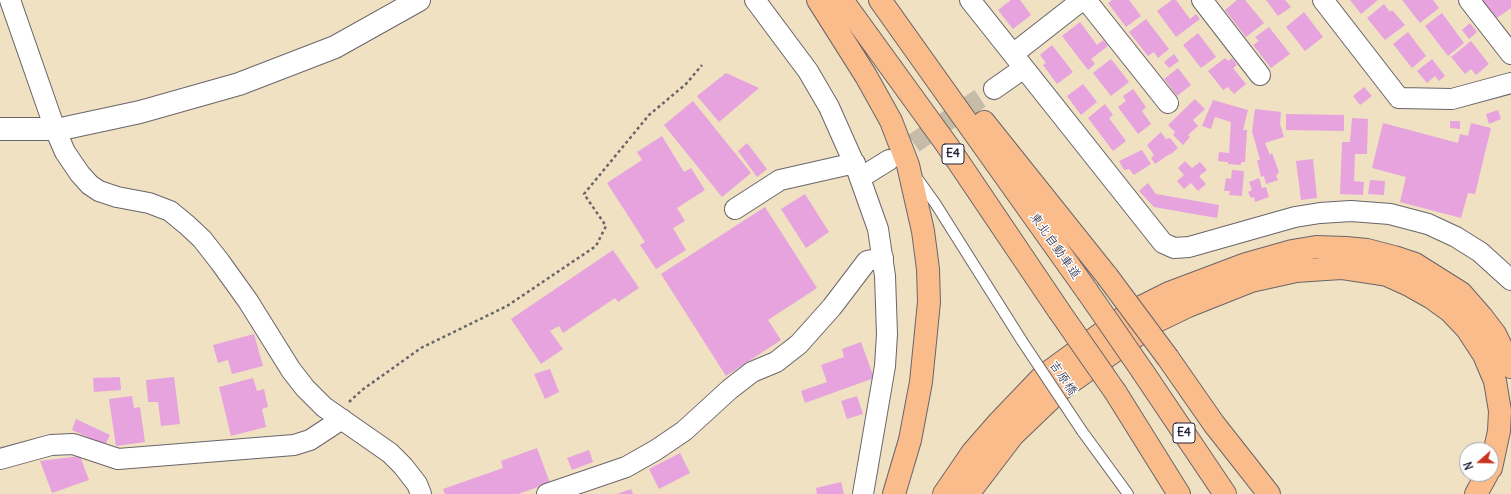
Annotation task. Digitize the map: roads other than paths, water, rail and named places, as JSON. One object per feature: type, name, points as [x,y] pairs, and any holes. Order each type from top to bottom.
[{"type":"highway","points":[[818,0],[891,121],[898,162],[923,231],[928,269],[929,302],[922,382],[910,440],[894,494]]},
{"type":"highway","name":"E4","points":[[842,0],[947,146],[1116,393],[1179,494]]},
{"type":"highway","name":"東北自動車道","points":[[880,0],[1087,291],[1225,494]]},
{"type":"highway","points":[[885,0],[1107,276],[1168,358],[1214,424],[1269,494]]},
{"type":"highway","points":[[944,494],[972,453],[1042,377],[1131,312],[1169,293],[1246,264],[1292,251],[1316,247],[1367,250],[1415,264],[1461,293],[1495,334],[1511,367]]},
{"type":"highway","points":[[968,494],[1014,435],[1061,388],[1157,321],[1188,306],[1251,281],[1296,271],[1341,268],[1387,275],[1432,298],[1450,311],[1467,329],[1484,355],[1495,382],[1500,411],[1497,442]]},
{"type":"highway","points":[[1476,494],[1483,482]]},
{"type":"street","points":[[10,0],[55,130],[65,152],[90,185],[99,191],[117,197],[149,203],[170,211],[202,239],[248,301],[291,370],[305,388],[324,407],[390,453],[403,466],[417,484],[421,494]]},
{"type":"street","points":[[0,129],[61,129],[140,112],[240,84],[335,47],[419,0]]},
{"type":"street","points":[[754,0],[808,71],[829,107],[857,171],[878,229],[885,276],[885,366],[863,494]]},
{"type":"street","points":[[970,0],[1163,243],[1174,248],[1189,247],[1295,218],[1320,213],[1351,211],[1390,214],[1428,224],[1456,236],[1480,252],[1511,280]]},
{"type":"street","points":[[994,89],[1018,61],[1082,0]]},
{"type":"street","points":[[1086,0],[1168,104]]},
{"type":"street","points":[[1202,0],[1260,75]]},
{"type":"street","points":[[1322,0],[1399,98],[1452,99],[1511,83]]},
{"type":"street","points":[[1469,0],[1504,30],[1511,54]]},
{"type":"street","points":[[735,209],[780,180],[857,171],[898,162]]},
{"type":"street","points":[[553,493],[626,467],[656,450],[684,431],[730,389],[752,372],[776,362],[798,344],[832,307],[867,261],[883,258]]},
{"type":"street","points":[[0,459],[51,445],[73,444],[118,459],[294,445],[310,440],[339,417]]},
{"type":"lane","name":"吉原橋","points":[[898,162],[936,203],[1022,341],[1082,430],[1128,494]]},
{"type":"tunnel","points":[[889,160],[994,89]]}]
